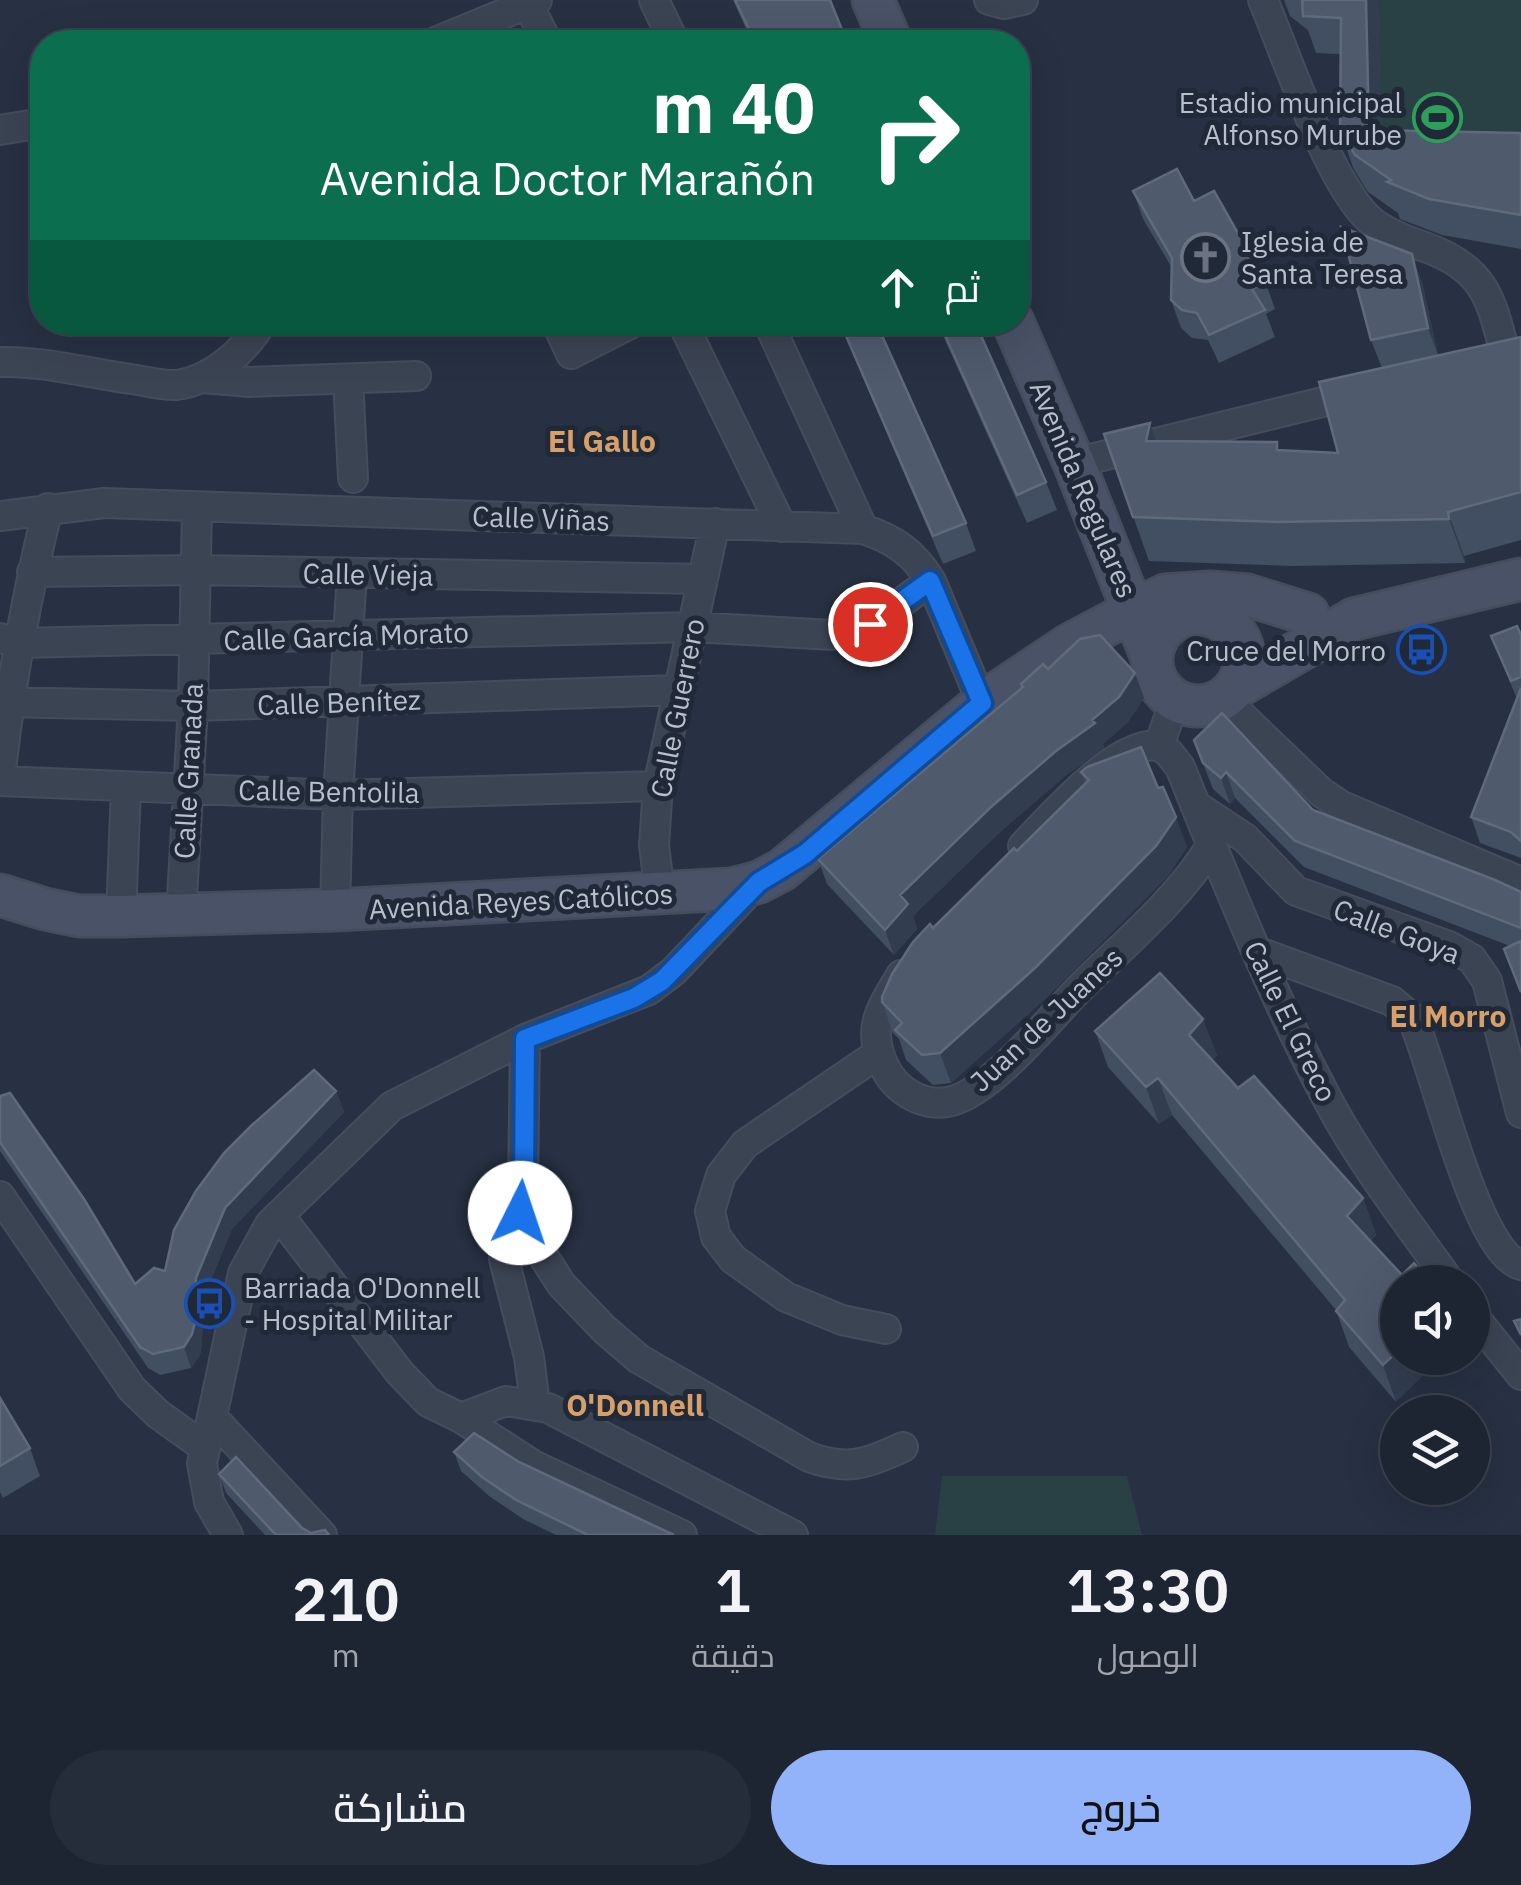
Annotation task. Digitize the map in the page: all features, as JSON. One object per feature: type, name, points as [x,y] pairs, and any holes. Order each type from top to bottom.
[{"type":"main road","points":[[873,0],[887,30]]},
{"type":"main road","name":"Avenida Regulares","points":[[1019,335],[1074,463],[1150,603],[1152,658]]},
{"type":"main road","points":[[1354,619],[1308,614],[1219,620],[1189,614],[1170,623],[1157,638],[1152,658],[1154,675],[1162,690],[1175,700],[1191,706],[1208,706],[1354,619],[1521,580]]},
{"type":"main road","points":[[1150,603],[1185,592],[1247,595],[1308,614]]},
{"type":"main road","points":[[1150,603],[1186,600],[1239,638],[1244,671],[1230,693]]},
{"type":"main road","name":"Avenida Reyes Católicos","points":[[0,895],[62,912],[121,916],[335,910],[732,889],[759,882],[805,854],[982,703],[1091,633],[1150,603]]},
{"type":"main road","points":[[1091,633],[1119,634],[1152,658]]},
{"type":"street","points":[[654,0],[668,30]]},
{"type":"street","points":[[989,0],[1004,4],[1023,0]]},
{"type":"street","points":[[1263,0],[1346,190],[1370,220],[1401,239],[1448,256],[1473,273],[1490,298],[1505,357]]},
{"type":"street","points":[[464,30],[533,2],[542,30]]},
{"type":"street","points":[[0,130],[30,125]]},
{"type":"street","points":[[202,378],[243,347],[252,335]]},
{"type":"street","points":[[562,335],[571,354],[608,335]]},
{"type":"street","points":[[688,335],[782,527]]},
{"type":"street","points":[[774,335],[864,529]]},
{"type":"street","points":[[0,362],[40,364],[174,385],[202,378],[250,382],[416,376]]},
{"type":"street","points":[[348,379],[353,478]]},
{"type":"street","points":[[1074,463],[1393,385]]},
{"type":"street","name":"Calle Viñas","points":[[0,516],[104,503],[864,529],[892,538],[920,564],[982,703]]},
{"type":"street","points":[[0,780],[10,641],[48,508]]},
{"type":"street","name":"Calle Granada","points":[[181,915],[193,706],[197,508]]},
{"type":"street","name":"Calle Guerrero","points":[[660,894],[654,845],[658,786],[715,523]]},
{"type":"street","name":"Calle Vieja","points":[[32,572],[196,570],[703,579]]},
{"type":"street","points":[[335,910],[352,574]]},
{"type":"street","name":"Calle García Morato","points":[[10,641],[194,641],[692,627],[834,636],[852,633],[930,581]]},
{"type":"street","name":"Calle Benítez","points":[[4,703],[193,706],[679,690]]},
{"type":"street","points":[[1230,693],[1322,793],[1342,806],[1521,882]]},
{"type":"street","points":[[998,872],[1064,803],[1107,766],[1146,744],[1159,746],[1175,700]]},
{"type":"street","name":"Calle El Greco","points":[[1159,746],[1180,767],[1256,952],[1331,1106],[1438,1265]]},
{"type":"street","name":"Calle Bentolila","points":[[0,780],[338,795],[658,786]]},
{"type":"street","points":[[121,916],[126,787]]},
{"type":"street","name":"Calle Goya","points":[[1195,805],[1245,838],[1296,891],[1450,946],[1472,959],[1491,993],[1521,1112]]},
{"type":"street","name":"Juan de Juanes","points":[[879,1053],[885,1071],[904,1092],[923,1102],[940,1104],[975,1090],[994,1076],[1180,888],[1211,846]]},
{"type":"street","points":[[228,1535],[206,1492],[204,1447],[243,1273],[259,1240],[279,1215],[392,1106],[525,1039],[649,990],[674,971],[759,882]]},
{"type":"street","points":[[1256,952],[1392,1000],[1412,1018],[1478,1208],[1499,1245],[1514,1264],[1521,1265]]},
{"type":"street","points":[[886,1329],[842,1320],[786,1296],[733,1260],[716,1237],[710,1211],[722,1175],[745,1144],[879,1053],[874,1038],[876,1022],[904,969],[918,956]]},
{"type":"street","points":[[525,1039],[524,1186],[520,1213],[561,1284],[604,1330],[639,1359],[809,1457],[834,1466],[881,1457],[903,1446]]},
{"type":"street","points":[[0,1196],[132,1390],[204,1447]]},
{"type":"street","points":[[279,1215],[400,1373],[428,1402],[461,1418],[533,1465],[682,1535]]},
{"type":"street","points":[[525,1227],[505,1232],[504,1259],[530,1357],[535,1404]]},
{"type":"street","points":[[1490,1336],[1521,1375]]},
{"type":"street","points":[[461,1418],[506,1400],[535,1404],[794,1535]]},
{"type":"street","points":[[213,1418],[322,1535]]},
{"type":"green space","name":"Estadio municipal Alfonso Murube","points":[[1289,0],[1521,0],[1521,236],[1411,222],[1353,181],[1354,55],[1316,53],[1317,37],[1290,16]]},
{"type":"green space","points":[[942,1476],[1127,1476],[1142,1535],[935,1535]]},
{"type":"building","points":[[735,0],[830,0],[842,30],[749,30]]},
{"type":"building","points":[[1302,0],[1366,0],[1369,130],[1521,133],[1521,215],[1429,199],[1387,182],[1391,180],[1355,155],[1340,130],[1341,18],[1303,16]]},
{"type":"building","name":"Iglesia de Santa Teresa","points":[[1177,169],[1194,201],[1214,191],[1265,281],[1252,289],[1265,310],[1209,335],[1197,313],[1182,310],[1171,300],[1172,258],[1133,191]]},
{"type":"building","points":[[1341,227],[1412,254],[1428,328],[1371,340]]},
{"type":"building","points":[[846,335],[882,335],[966,523],[933,536]]},
{"type":"building","points":[[945,335],[981,335],[1046,482],[1017,495]]},
{"type":"building","points":[[1521,337],[1521,492],[1448,512],[1449,519],[1277,522],[1133,517],[1104,434],[1150,423],[1146,441],[1277,442],[1277,450],[1338,453],[1319,382]]},
{"type":"building","points":[[1517,626],[1521,635],[1521,677],[1511,681],[1491,636]]},
{"type":"building","points":[[1100,635],[1135,673],[1119,697],[1092,720],[1095,723],[991,807],[900,895],[908,904],[885,930],[818,859],[1023,687],[1021,684],[1043,664],[1048,669],[1080,639]]},
{"type":"building","points":[[1521,688],[1521,841],[1511,832],[1471,817]]},
{"type":"building","points":[[1222,713],[1313,810],[1521,892],[1521,928],[1295,841],[1226,772],[1221,778],[1203,763],[1194,740]]},
{"type":"building","points":[[1141,747],[1158,788],[1163,787],[1176,817],[1156,846],[1035,968],[940,1053],[922,1055],[895,1030],[902,1023],[882,1002],[892,974],[913,942],[930,924],[933,928],[1014,848],[1017,851],[1089,780],[1081,772]]},
{"type":"building","points":[[1521,941],[1521,992],[1504,949]]},
{"type":"building","points":[[1160,973],[1203,1019],[1189,1035],[1238,1088],[1254,1076],[1363,1198],[1347,1216],[1393,1265],[1380,1265],[1380,1362],[1336,1311],[1345,1300],[1158,1078],[1146,1087],[1095,1031]]},
{"type":"building","points":[[314,1070],[336,1091],[225,1208],[196,1278],[195,1322],[184,1347],[153,1354],[140,1347],[0,1142],[0,1096],[10,1093],[84,1199],[135,1284],[154,1268],[165,1271],[174,1230],[224,1153]]},
{"type":"building","points":[[0,1398],[30,1448],[0,1466]]},
{"type":"building","points":[[474,1433],[519,1462],[674,1535],[588,1535],[516,1500],[454,1452]]},
{"type":"building","points":[[236,1457],[302,1528],[311,1533],[325,1530],[329,1535],[276,1535],[219,1474]]},
{"type":"place","name":"Estadio municipal Alfonso Murube","points":[[1437,118]]},
{"type":"place","name":"Iglesia de Santa Teresa","points":[[1206,257]]},
{"type":"place","name":"Cruce del Morro","points":[[1421,650]]},
{"type":"place","name":"Barriada O'Donnell - Hospital Militar","points":[[209,1303]]},
{"type":"district","name":"El Gallo","points":[[602,440]]},
{"type":"district","name":"El Morro","points":[[1448,1015]]},
{"type":"district","name":"O'Donnell","points":[[635,1404]]},
{"type":"route","points":[[520,1213],[524,1186],[525,1039],[634,998],[662,981],[759,882],[805,854],[982,703],[930,581],[870,624]]}]
